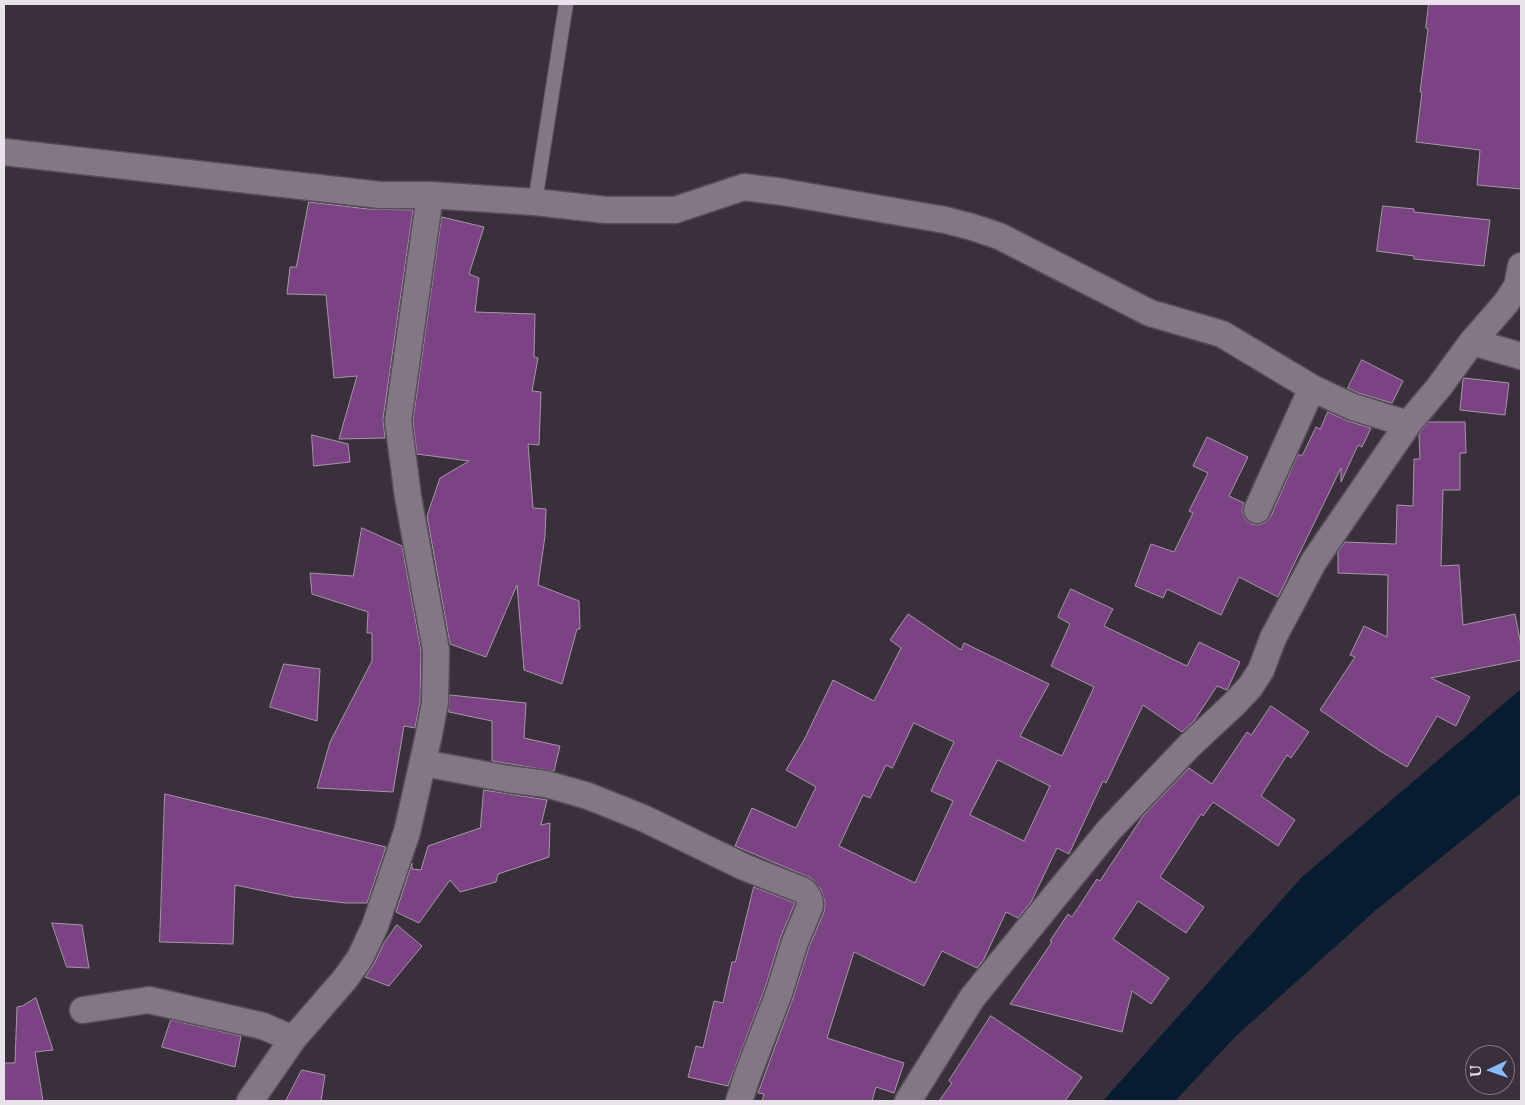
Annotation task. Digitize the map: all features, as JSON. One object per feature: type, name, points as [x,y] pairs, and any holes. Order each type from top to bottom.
[{"type":"street","points":[[4,152],[380,195],[430,195],[535,202],[606,210],[674,210],[744,187],[783,192],[963,224],[999,236],[1150,313],[1222,334],[1312,388],[1352,407],[1408,424]]},
{"type":"street","points":[[250,1101],[293,1040],[345,979],[360,958],[375,926],[407,832],[435,703],[436,650],[408,497],[398,421],[430,195]]},
{"type":"street","points":[[908,1101],[972,998],[1109,830],[1188,746],[1250,687],[1261,670],[1273,638],[1314,561],[1408,424],[1472,342],[1506,303],[1517,286],[1521,266]]},
{"type":"street","points":[[1472,342],[1521,356]]},
{"type":"street","points":[[1258,510],[1312,388]]},
{"type":"street","points":[[423,763],[508,780],[546,784],[588,796],[643,818],[744,867],[807,893],[810,906],[795,942],[779,993],[739,1101]]},
{"type":"street","points":[[83,1010],[149,1000],[263,1026],[293,1040]]},
{"type":"lane","points":[[535,202],[566,4]]},
{"type":"water","points":[[1521,689],[1521,793],[1376,910],[1236,1036],[1175,1101],[1103,1101],[1302,877]]},
{"type":"building","points":[[1429,4],[1521,4],[1521,189],[1477,185],[1480,150],[1416,142]]},
{"type":"building","points":[[309,202],[368,209],[413,210],[383,419],[385,438],[339,439],[357,376],[334,378],[326,295],[287,294],[290,267],[296,267]]},
{"type":"building","points":[[1383,206],[1414,209],[1414,212],[1490,220],[1484,266],[1414,259],[1414,256],[1377,251]]},
{"type":"building","points":[[442,217],[484,227],[469,274],[479,278],[475,312],[535,314],[534,357],[538,358],[532,391],[541,392],[539,445],[528,444],[533,508],[546,509],[545,536],[538,585],[579,601],[580,629],[577,629],[562,684],[524,670],[517,585],[486,657],[450,644],[427,516],[440,478],[469,461],[417,454],[413,421]]},
{"type":"building","points":[[1362,360],[1403,381],[1392,403],[1358,393],[1348,388]]},
{"type":"building","points":[[1464,378],[1509,383],[1505,415],[1460,410]]},
{"type":"building","points":[[1328,412],[1371,428],[1362,447],[1358,445],[1341,482],[1341,468],[1278,597],[1239,577],[1221,615],[1167,589],[1163,598],[1135,586],[1151,544],[1174,552],[1193,513],[1189,511],[1208,473],[1193,466],[1207,437],[1248,457],[1229,496],[1244,503],[1242,511],[1245,519],[1251,524],[1259,525],[1266,522],[1271,516],[1298,454],[1302,456],[1316,427],[1320,429]]},
{"type":"building","points":[[1429,422],[1465,422],[1466,453],[1460,453],[1460,490],[1443,490],[1441,566],[1459,565],[1463,625],[1515,614],[1521,645],[1521,660],[1431,678],[1470,697],[1456,726],[1437,716],[1407,767],[1320,710],[1355,657],[1350,655],[1364,626],[1387,637],[1388,575],[1338,573],[1338,552],[1345,542],[1396,544],[1397,505],[1413,506],[1414,459],[1420,459],[1419,434]]},
{"type":"building","points":[[312,435],[348,444],[350,462],[314,466]]},
{"type":"building","points":[[362,528],[402,546],[421,651],[420,702],[415,728],[404,726],[393,792],[317,788],[330,742],[372,661],[372,633],[367,633],[368,612],[312,594],[310,573],[353,576]]},
{"type":"building","points":[[1071,589],[1113,609],[1104,626],[1187,666],[1199,642],[1240,662],[1227,690],[1217,686],[1194,721],[1182,732],[1143,705],[1106,783],[1103,781],[1069,854],[1057,848],[1031,902],[1018,918],[1006,912],[984,959],[977,968],[942,951],[924,986],[854,952],[827,1038],[904,1063],[894,1093],[876,1087],[872,1101],[762,1101],[764,1094],[758,1093],[793,998],[809,947],[824,912],[825,903],[821,889],[811,878],[735,846],[752,808],[796,828],[816,787],[786,770],[804,740],[833,680],[874,701],[901,648],[890,640],[908,614],[961,650],[964,643],[1049,684],[1020,736],[1062,756],[1094,687],[1051,666],[1070,624],[1058,617]],"holes":[[[914,723],[954,742],[931,791],[953,801],[915,883],[839,846],[863,795],[870,798],[886,765],[892,768]],[[998,760],[1050,786],[1024,841],[970,815]]]},
{"type":"building","points":[[284,664],[320,669],[317,721],[270,707]]},
{"type":"building","points":[[450,695],[526,703],[524,738],[560,746],[554,771],[492,761],[492,721],[449,712]]},
{"type":"building","points":[[1271,706],[1309,732],[1291,758],[1287,755],[1261,796],[1295,820],[1278,846],[1213,802],[1203,816],[1201,814],[1160,877],[1204,907],[1186,933],[1138,901],[1113,939],[1169,978],[1151,1004],[1132,991],[1122,1032],[1010,1004],[1052,942],[1050,941],[1068,914],[1072,917],[1097,879],[1100,881],[1143,816],[1189,768],[1212,784],[1247,732],[1251,735]]},
{"type":"building","points":[[484,790],[547,800],[541,825],[550,823],[549,857],[498,874],[496,882],[460,892],[450,880],[419,923],[396,912],[412,863],[412,869],[421,870],[428,846],[480,828]]},
{"type":"building","points":[[165,794],[386,847],[367,903],[346,903],[293,897],[235,885],[233,944],[160,942]]},
{"type":"building","points":[[754,887],[795,903],[781,936],[765,988],[728,1086],[688,1077],[696,1046],[703,1048],[714,1001],[723,1003],[732,962],[735,962]]},
{"type":"building","points":[[52,923],[82,925],[89,968],[67,967]]},
{"type":"building","points":[[397,925],[422,946],[389,986],[365,977],[374,964],[384,943]]},
{"type":"building","points":[[36,998],[53,1050],[35,1052],[43,1101],[4,1101],[4,1063],[15,1063],[17,1007]]},
{"type":"building","points":[[991,1016],[1082,1077],[1065,1101],[939,1101],[952,1083],[949,1081]]},
{"type":"building","points":[[171,1020],[241,1036],[235,1067],[162,1047]]},
{"type":"building","points":[[302,1070],[325,1075],[321,1101],[286,1101]]}]
